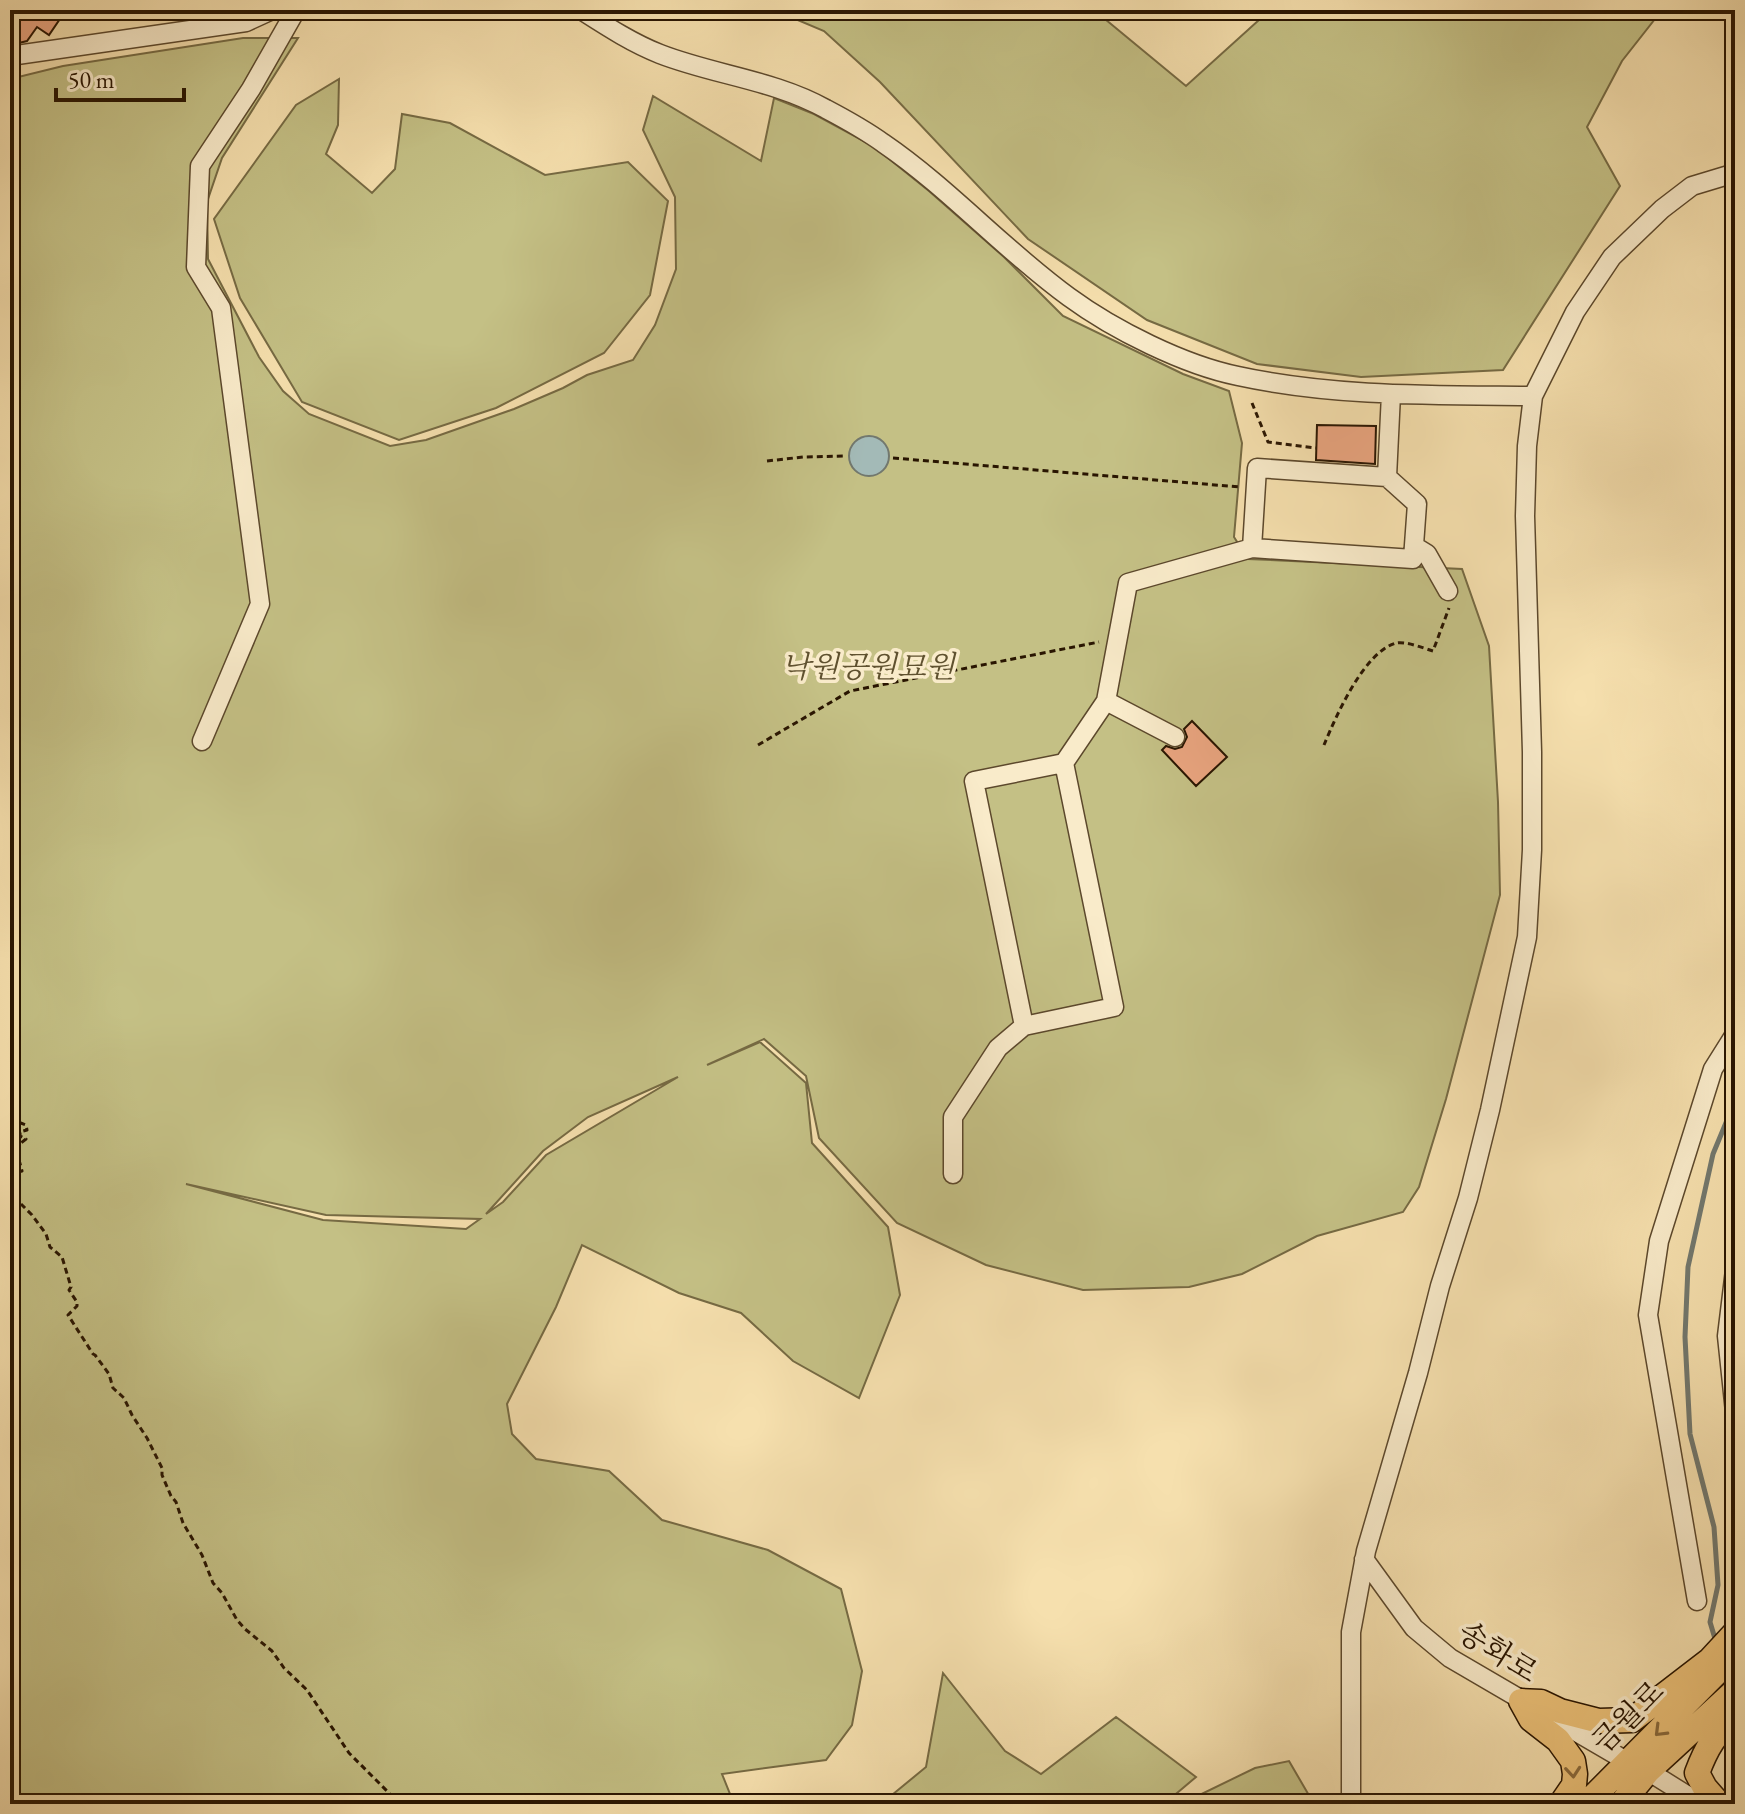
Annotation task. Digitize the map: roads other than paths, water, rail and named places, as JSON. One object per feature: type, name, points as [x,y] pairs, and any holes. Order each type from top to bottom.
[{"type":"main road","points":[[1712,1668],[1735,1633]]},
{"type":"main road","points":[[1521,1701],[1541,1702],[1560,1711],[1599,1721],[1632,1720],[1735,1655]]},
{"type":"main road","name":"금월로","points":[[1621,1804],[1638,1767],[1712,1668]]},
{"type":"main road","points":[[1521,1701],[1531,1719],[1558,1740],[1573,1761],[1574,1785],[1561,1804]]},
{"type":"main road","points":[[1719,1804],[1697,1773],[1730,1708]]},
{"type":"main road","name":"금월로","points":[[1586,1804],[1730,1708]]},
{"type":"street","points":[[10,56],[246,22],[272,10]]},
{"type":"street","points":[[202,741],[260,604],[221,308],[196,267],[200,166],[251,89],[296,10]]},
{"type":"street","points":[[581,10],[658,54],[792,92],[824,108],[882,142],[911,164],[1071,299],[1127,333],[1183,360],[1236,376],[1288,385],[1391,394],[1533,396]]},
{"type":"street","points":[[1351,1804],[1351,1632],[1364,1559],[1440,1286],[1468,1198],[1527,937],[1532,850],[1532,752],[1525,516],[1527,446],[1533,396],[1575,312],[1612,257],[1662,209],[1692,186],[1735,173]]},
{"type":"street","points":[[1387,477],[1391,394]]},
{"type":"street","points":[[1024,1026],[974,781],[1064,763],[1106,701],[1128,583],[1252,548],[1413,559],[1417,504],[1387,477],[1257,468],[1252,548]]},
{"type":"street","points":[[1414,546],[1427,554],[1448,591]]},
{"type":"street","points":[[1106,701],[1175,737]]},
{"type":"street","points":[[953,1174],[953,1117],[998,1048],[1024,1026],[1114,1007],[1064,763]]},
{"type":"street","points":[[1697,1601],[1648,1315],[1659,1241],[1713,1069],[1735,1034]]},
{"type":"street","points":[[1735,1270],[1727,1336],[1735,1412]]},
{"type":"street","name":"송화로","points":[[1364,1559],[1414,1628],[1450,1658],[1701,1804]]},
{"type":"water","points":[[869,436],[883,442],[889,456],[883,470],[869,476],[855,470],[849,456],[855,442]]},
{"type":"waterway","points":[[1716,1642],[1710,1622],[1718,1585],[1714,1527],[1690,1434],[1685,1337],[1688,1267],[1713,1154],[1735,1101]]},
{"type":"park label","name":"낙원공원묘원","points":[[868,667]]}]
